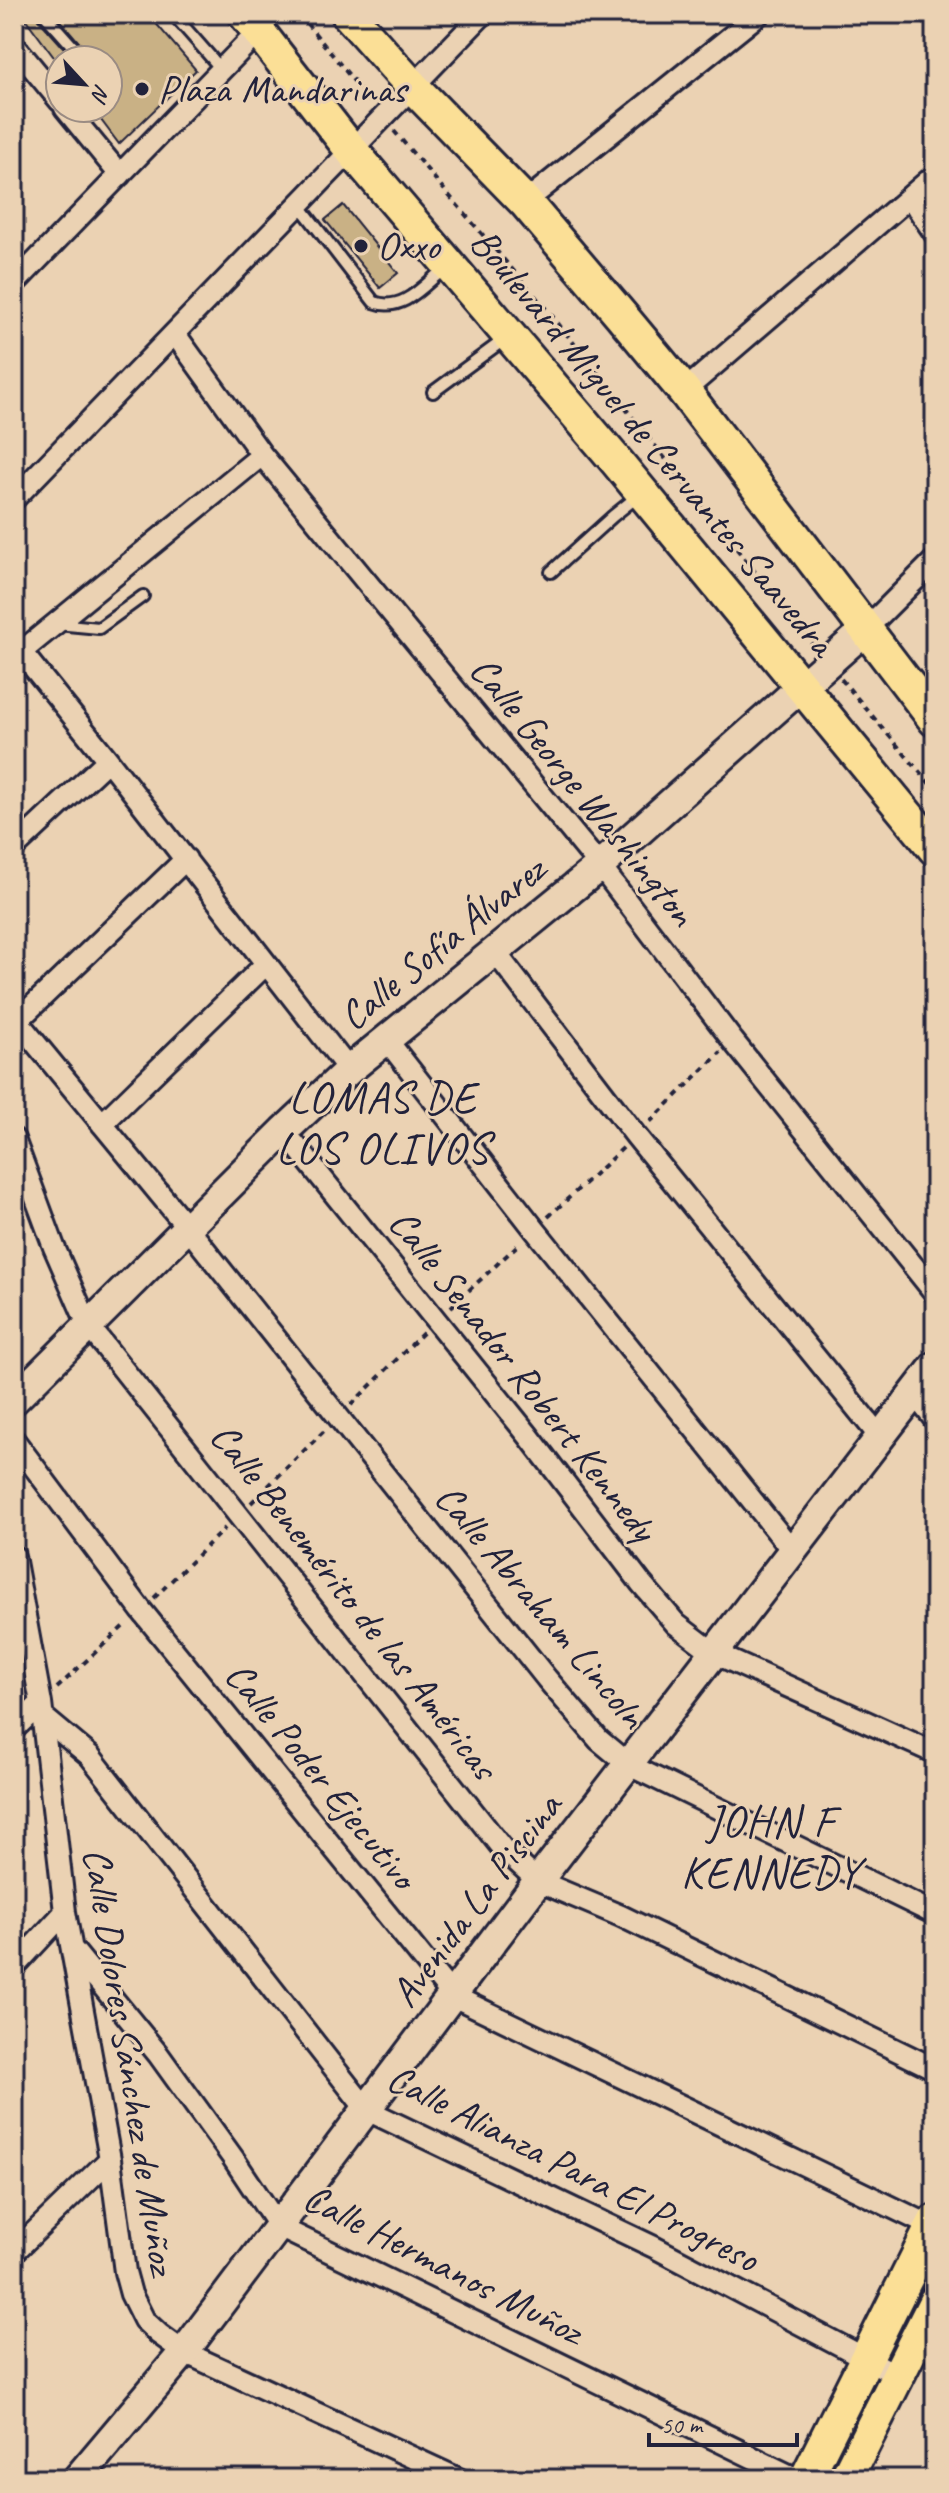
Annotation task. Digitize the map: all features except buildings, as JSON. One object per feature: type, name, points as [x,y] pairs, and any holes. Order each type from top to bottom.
[{"type":"main road","name":"Boulevard Miguel de Cervantes Saavedra","points":[[348,14],[412,86],[525,202],[684,391],[935,720]]},
{"type":"main road","name":"Boulevard Miguel de Cervantes Saavedra","points":[[252,22],[352,151],[643,492],[935,849]]},
{"type":"main road","points":[[806,2479],[934,2225]]},
{"type":"main road","points":[[846,2479],[935,2302]]},
{"type":"street","points":[[14,499],[483,14]]},
{"type":"street","points":[[525,202],[759,14]]},
{"type":"street","points":[[14,284],[223,71],[252,22]]},
{"type":"street","points":[[14,45],[44,82]]},
{"type":"street","points":[[78,124],[120,175]]},
{"type":"street","points":[[684,391],[935,175]]},
{"type":"street","points":[[910,197],[935,234]]},
{"type":"street","name":"Calle George Washington","points":[[175,334],[262,455],[600,866],[733,1041],[935,1293]]},
{"type":"street","points":[[262,455],[55,624],[18,647],[349,1070]]},
{"type":"street","points":[[865,630],[935,560]]},
{"type":"street","name":"Calle Sofía Álvarez","points":[[14,1400],[349,1070],[600,866],[865,630]]},
{"type":"street","points":[[14,848],[108,760]]},
{"type":"street","points":[[16,1021],[186,859]]},
{"type":"street","points":[[496,953],[646,1148],[880,1437]]},
{"type":"street","points":[[102,1124],[266,964]]},
{"type":"street","name":"Calle Abraham Lincoln","points":[[16,1021],[187,1227],[599,1740],[629,1765],[935,1914]]},
{"type":"street","points":[[386,1039],[792,1550]]},
{"type":"street","name":"Calle Senador Robert Kennedy","points":[[284,1131],[676,1624],[714,1653],[935,1753]]},
{"type":"street","name":"Calle Benemérito de las Américas","points":[[14,1139],[54,1247],[88,1325],[502,1848],[538,1881],[621,1916],[935,2069]]},
{"type":"street","name":"Avenida La Piscina","points":[[77,2479],[184,2352],[538,1881],[935,1366]]},
{"type":"street","points":[[914,1393],[935,1420]]},
{"type":"street","name":"Calle Poder Ejecutivo","points":[[14,1440],[141,1610],[453,1996],[934,2225]]},
{"type":"street","name":"Calle Dolores Sánchez de Muñoz","points":[[14,1556],[42,1710],[65,1912],[131,2294],[144,2320],[184,2352],[459,2479]]},
{"type":"street","points":[[14,1729],[42,1710]]},
{"type":"street","name":"Calle Alianza Para El Progreso","points":[[42,1710],[90,1756],[367,2110],[654,2247],[899,2376]]},
{"type":"street","points":[[14,1967],[65,1912]]},
{"type":"street","name":"Calle Hermanos Muñoz","points":[[72,1947],[158,2054],[279,2227],[797,2479]]},
{"type":"street","points":[[14,2252],[110,2159]]},
{"type":"lane","points":[[44,14],[71,44]]},
{"type":"lane","points":[[173,14],[223,71]]},
{"type":"lane","points":[[300,206],[374,302],[384,305],[402,303],[449,264]]},
{"type":"lane","points":[[433,392],[510,336]]},
{"type":"lane","points":[[551,572],[643,492]]},
{"type":"lane","points":[[55,624],[99,628],[143,596]]},
{"type":"path","points":[[299,14],[383,118],[553,317],[828,664],[935,790]]},
{"type":"path","points":[[42,1710],[141,1610]]},
{"type":"place","name":"Plaza Mandarinas","points":[[142,89]]},
{"type":"place","name":"Oxxo","points":[[361,246]]},
{"type":"district","name":"LOMAS DE LOS OLIVOS","points":[[383,1122]]},
{"type":"district","name":"JOHN F KENNEDY","points":[[771,1846]]}]
